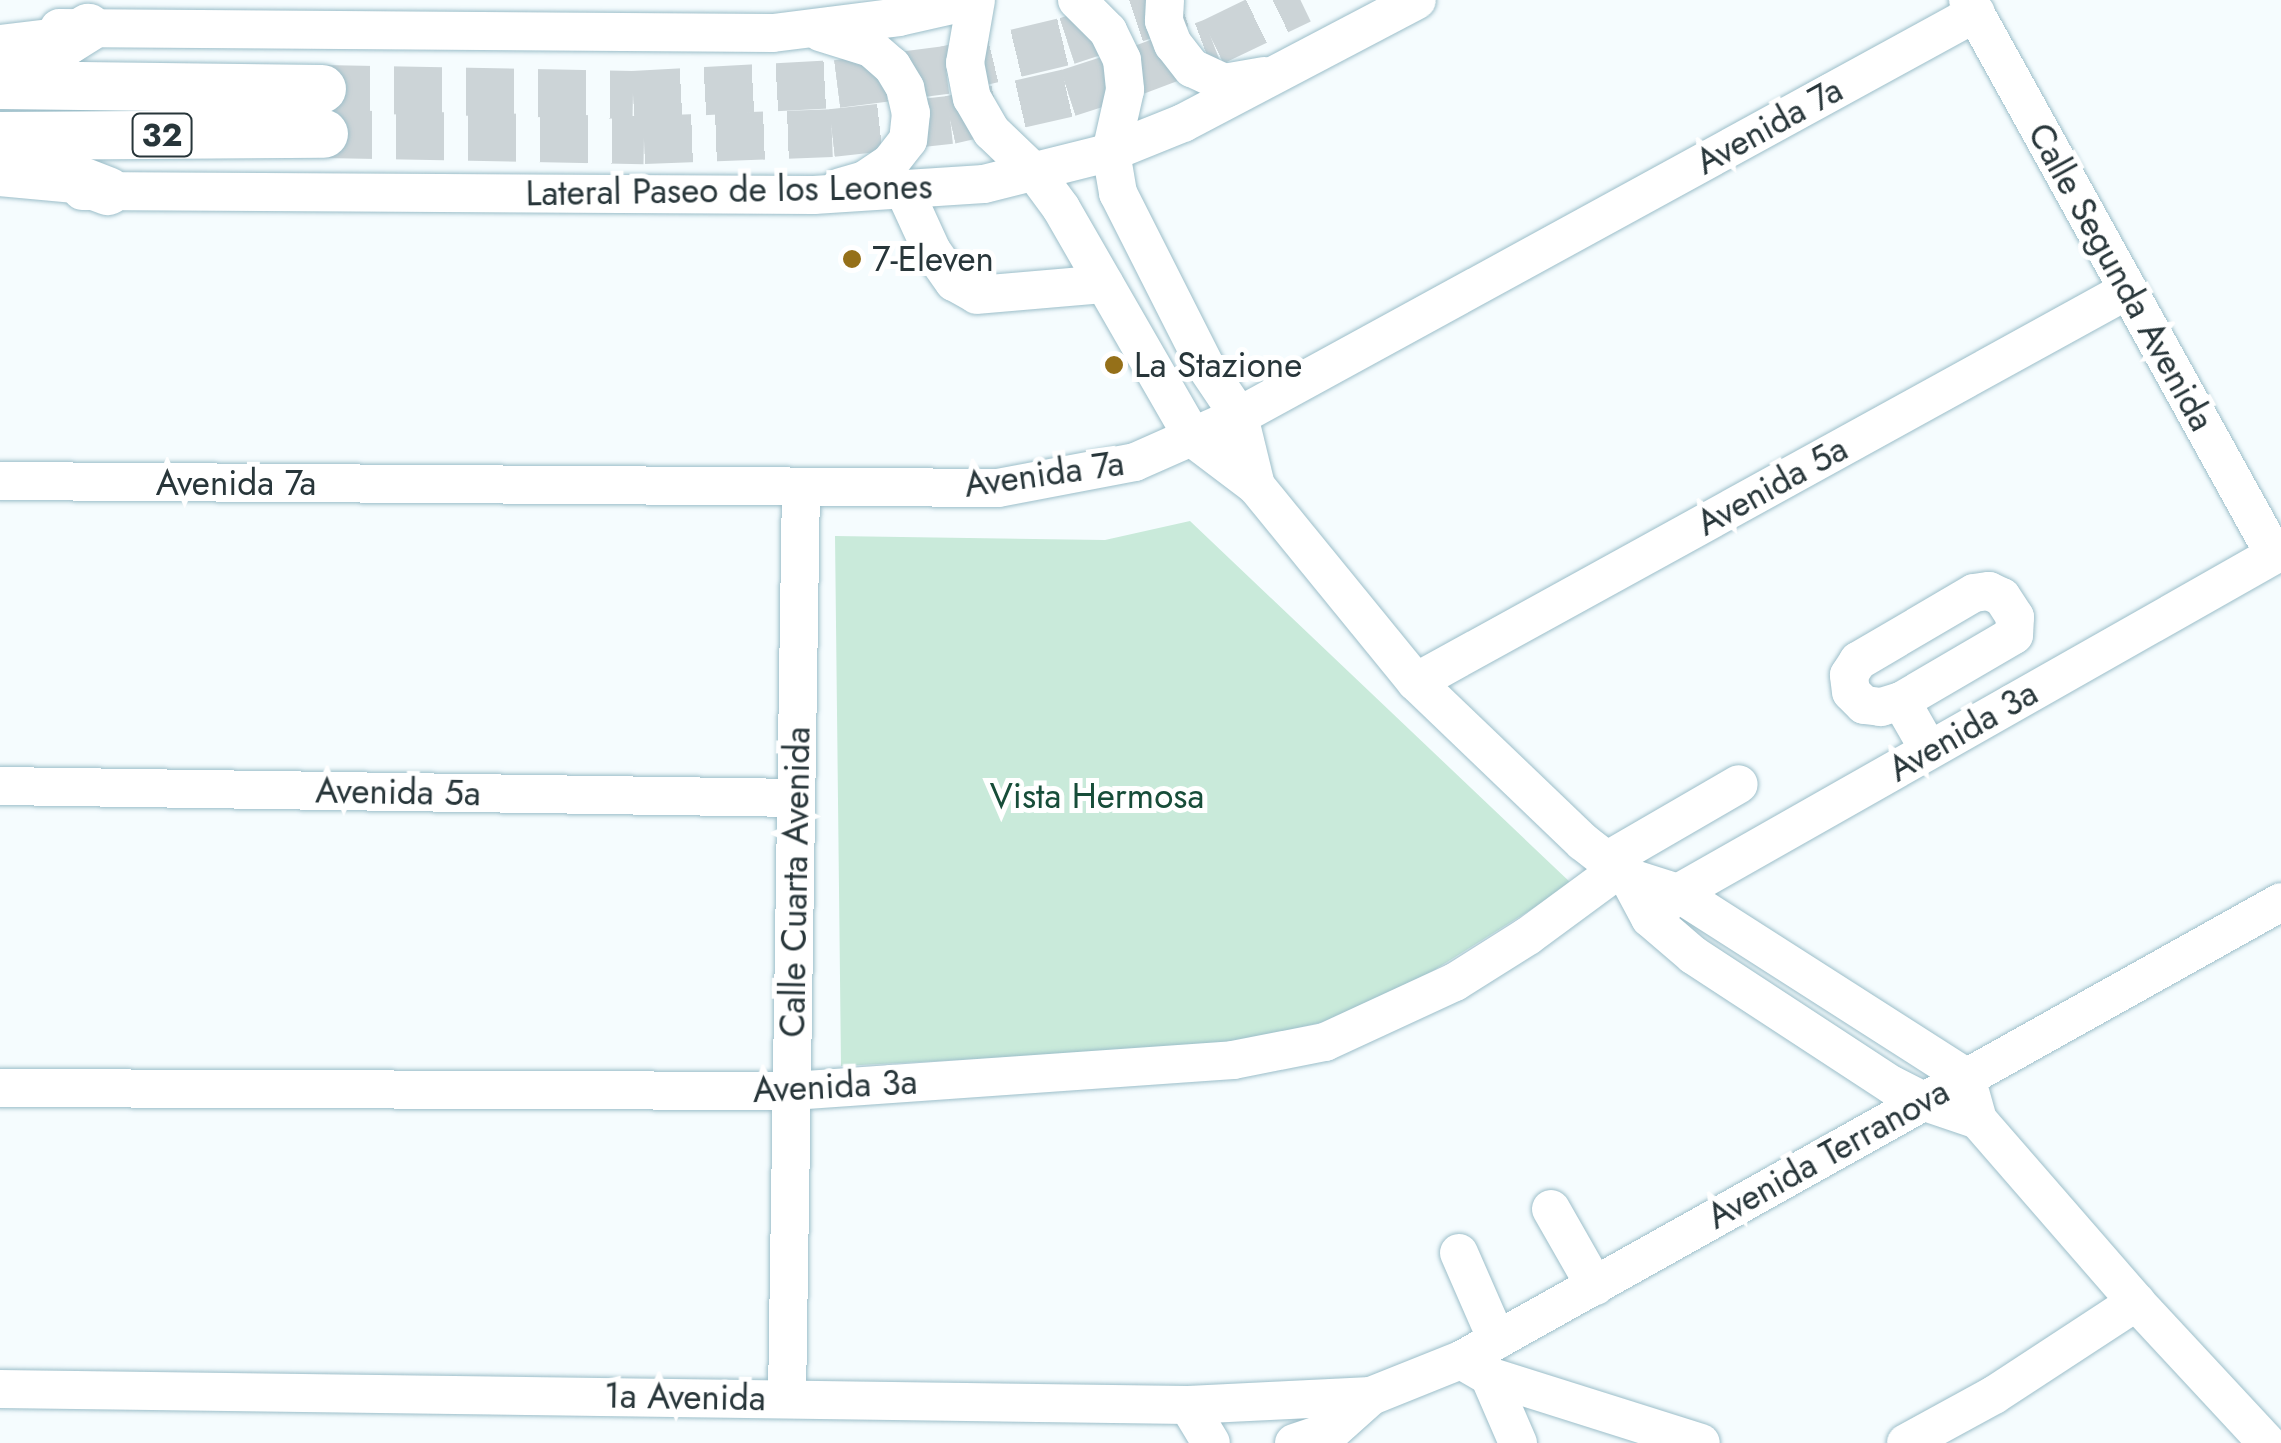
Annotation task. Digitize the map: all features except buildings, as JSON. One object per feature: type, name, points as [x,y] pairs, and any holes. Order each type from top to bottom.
[{"type":"main road","points":[[0,50],[66,41],[88,28]]},
{"type":"main road","name":"32","points":[[0,85],[323,112],[0,136]]},
{"type":"main road","points":[[0,172],[76,179],[108,191]]},
{"type":"street","points":[[811,30],[852,12],[975,0],[965,63],[972,98],[992,132],[1036,174],[1194,439],[1256,486],[1416,682],[1582,842],[1618,869],[1678,892],[1966,1076],[1978,1120],[2136,1302],[2268,1443]]},
{"type":"street","points":[[1078,0],[1108,31],[1122,60],[1124,90],[1111,152],[1118,193],[1134,232],[1206,366],[1239,416],[1256,486]]},
{"type":"street","points":[[1166,0],[1164,22],[1172,44],[1192,68],[1224,82],[1247,81],[1292,68]]},
{"type":"street","name":"Lateral Paseo de los Leones","points":[[0,191],[814,195],[904,192],[1036,174],[1111,152],[1183,123],[1417,0]]},
{"type":"street","name":"Calle Segunda Avenida","points":[[1972,7],[2278,553]]},
{"type":"street","name":"Avenida 7a","points":[[0,481],[998,488],[1135,462],[1239,416],[1972,7]]},
{"type":"street","points":[[0,28],[88,28],[314,15],[498,16],[705,35],[811,30],[871,48],[892,66],[906,88],[912,113],[908,140],[890,164],[865,180],[814,195]]},
{"type":"street","points":[[904,192],[943,267],[954,282],[977,296],[1105,284]]},
{"type":"street","name":"Avenida 5a","points":[[1416,682],[2128,290]]},
{"type":"street","name":"Calle Cuarta Avenida","points":[[787,1398],[801,486]]},
{"type":"street","name":"Avenida 3a","points":[[1650,918],[1678,892],[2278,553]]},
{"type":"street","points":[[1902,701],[1930,750]]},
{"type":"street","name":"Avenida 3a","points":[[0,1088],[792,1091],[1234,1060],[1325,1042],[1454,982],[1738,784]]},
{"type":"street","name":"Avenida 5a","points":[[0,786],[796,798]]},
{"type":"street","points":[[1618,869],[1650,918],[1693,955],[1924,1102],[1978,1120]]},
{"type":"street","name":"Avenida Terranova","points":[[1371,1396],[1482,1359],[1595,1286],[2281,902]]},
{"type":"street","points":[[1551,1208],[1595,1286]]},
{"type":"street","points":[[1459,1253],[1482,1359],[1518,1443]]},
{"type":"street","points":[[1906,1443],[1994,1395],[2136,1302]]},
{"type":"street","points":[[1482,1359],[1700,1443]]},
{"type":"street","name":"1a Avenida","points":[[0,1390],[1188,1405],[1371,1396]]},
{"type":"street","points":[[1294,1443],[1333,1430],[1371,1396]]},
{"type":"street","points":[[1188,1405],[1211,1443]]},
{"type":"green space","name":"Vista Hermosa","points":[[1190,521],[1572,884],[1367,1012],[1215,1047],[841,1066],[835,536],[1105,540]]},
{"type":"tunnel","points":[[322,89],[633,95],[837,84],[946,70],[1067,41],[1191,0]]},
{"type":"tunnel","points":[[324,134],[644,140],[832,133],[950,120],[1068,93],[1136,71],[1213,42],[1300,0]]},
{"type":"place","name":"7-Eleven","points":[[852,259]]},
{"type":"place","name":"La Stazione","points":[[1114,365]]}]
